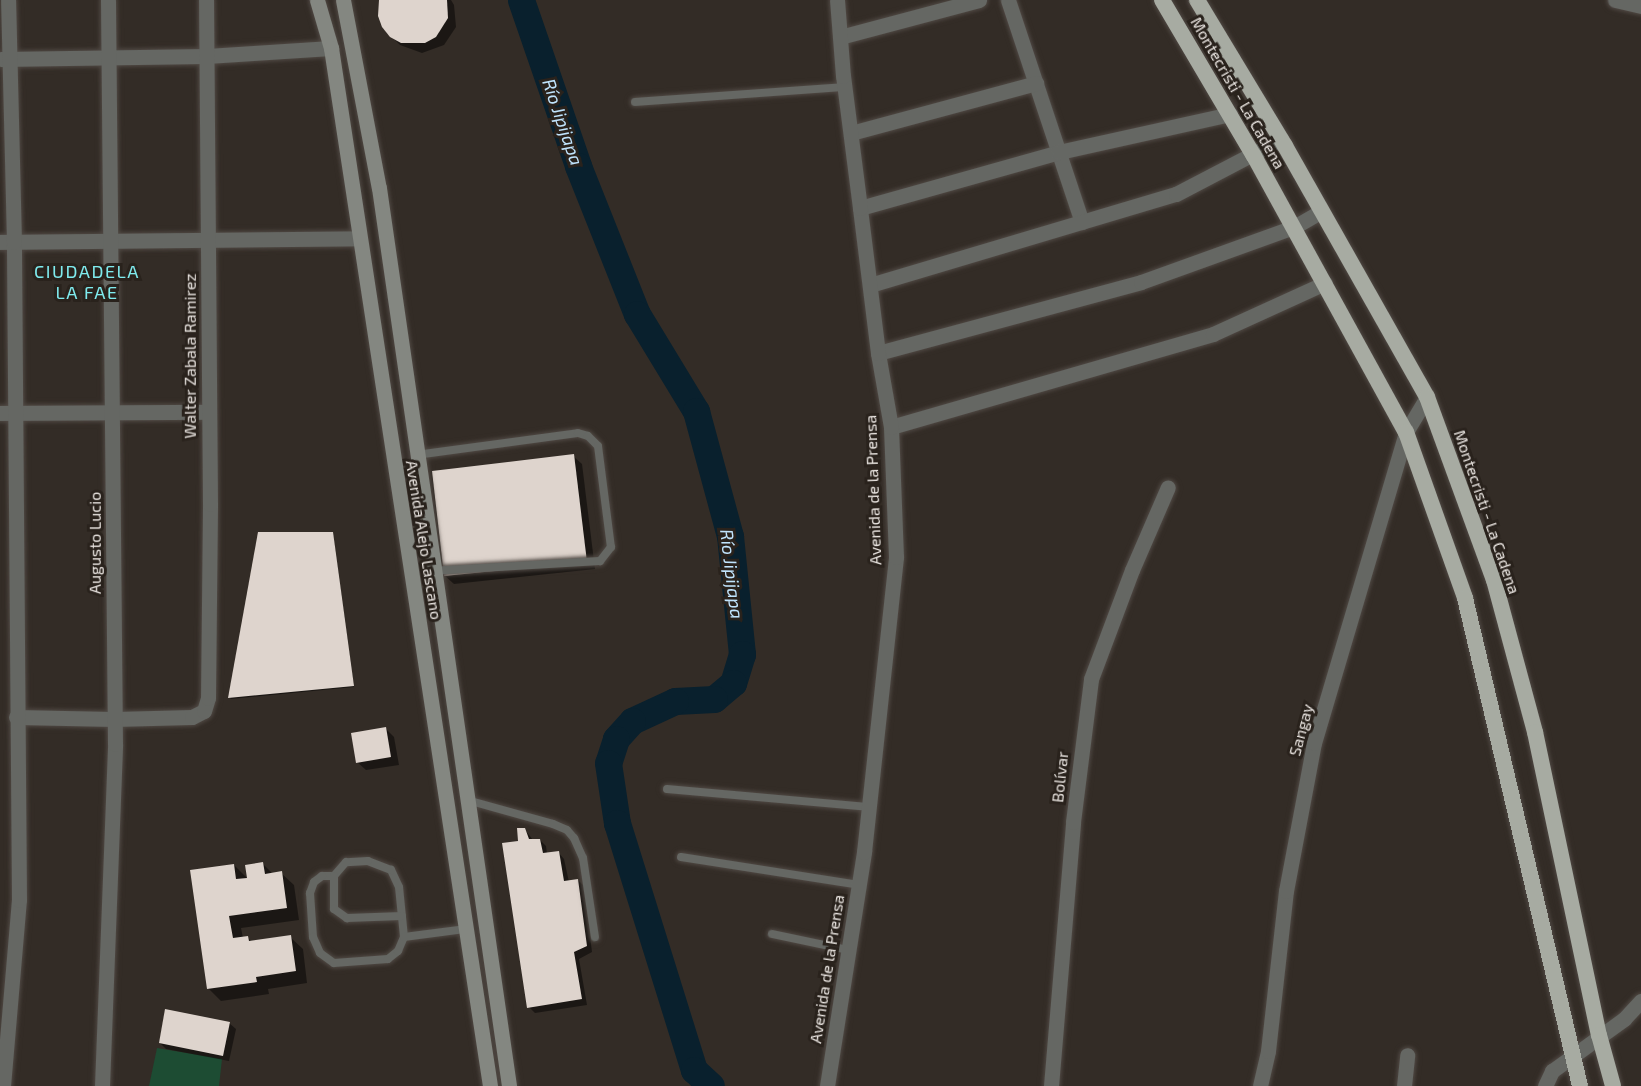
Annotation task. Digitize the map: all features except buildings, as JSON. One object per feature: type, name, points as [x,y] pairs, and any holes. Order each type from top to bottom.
[{"type":"highway","name":"Montecristi - La Cadena","points":[[1162,0],[1254,156],[1406,432],[1465,598],[1580,1086]]},
{"type":"highway","name":"Montecristi - La Cadena","points":[[1197,0],[1281,139],[1427,397],[1494,580],[1503,613],[1535,732],[1599,1035],[1613,1086]]},
{"type":"main road","name":"Avenida Alejo Lascano","points":[[317,0],[331,48],[490,1086]]},
{"type":"main road","name":"Avenida Alejo Lascano","points":[[343,0],[380,188],[416,454],[509,1086]]},
{"type":"street","points":[[3,1086],[19,900],[7,413],[5,59],[8,0]]},
{"type":"street","name":"Augusto Lucio","points":[[102,1086],[114,719],[108,0]]},
{"type":"street","name":"Walter Zabala Ramirez","points":[[114,719],[192,717],[204,711],[208,698],[206,0]]},
{"type":"street","name":"Avenida de la Prensa","points":[[827,1086],[870,807],[896,558],[891,427],[878,353],[845,87],[837,0]]},
{"type":"street","points":[[840,37],[979,0]]},
{"type":"street","points":[[1008,0],[1082,222]]},
{"type":"street","points":[[1615,0],[1641,6]]},
{"type":"street","points":[[5,59],[207,56],[331,48]]},
{"type":"street","points":[[851,134],[1036,83]]},
{"type":"street","points":[[860,208],[1059,152],[1230,114]]},
{"type":"street","points":[[870,285],[1176,194],[1254,156],[1281,139]]},
{"type":"street","points":[[878,353],[1141,282],[1294,227],[1322,211]]},
{"type":"street","points":[[7,242],[110,243],[359,238]]},
{"type":"street","points":[[891,427],[1213,334],[1325,283]]},
{"type":"street","name":"Sangay","points":[[1260,1086],[1268,1051],[1287,891],[1314,742],[1406,432],[1427,397]]},
{"type":"street","points":[[7,413],[208,412]]},
{"type":"street","name":"Bolívar","points":[[1051,1086],[1073,822],[1091,679],[1132,570],[1168,487]]},
{"type":"street","points":[[16,717],[114,719]]},
{"type":"street","points":[[1545,1086],[1552,1071],[1572,1054],[1624,1019],[1641,1000]]},
{"type":"street","points":[[1404,1086],[1407,1055]]},
{"type":"lane","points":[[635,102],[845,87]]},
{"type":"lane","points":[[416,454],[578,433],[588,436],[598,446],[611,548],[600,561],[434,571]]},
{"type":"lane","points":[[667,789],[870,807]]},
{"type":"lane","points":[[466,800],[567,830],[574,838],[583,858],[595,937]]},
{"type":"lane","points":[[681,857],[859,885]]},
{"type":"lane","points":[[333,876],[322,876],[314,882],[310,894],[313,937],[320,953],[334,963],[388,959],[398,951],[404,937],[402,916],[399,887],[391,870],[368,861],[346,862],[333,876],[334,909],[347,918],[402,916]]},
{"type":"lane","points":[[404,937],[466,929]]},
{"type":"lane","points":[[772,934],[848,950]]},
{"type":"green space","points":[[157,1048],[222,1059],[219,1086],[149,1086]]},
{"type":"waterway","name":"Río Jipijapa","points":[[521,0],[578,166],[637,314],[696,411],[730,536],[742,654],[733,683],[714,699],[675,701],[632,721],[616,739],[608,763],[617,823],[694,1070],[711,1086]]},
{"type":"district","name":"CIUDADELA LA FAE","points":[[87,282]]}]
